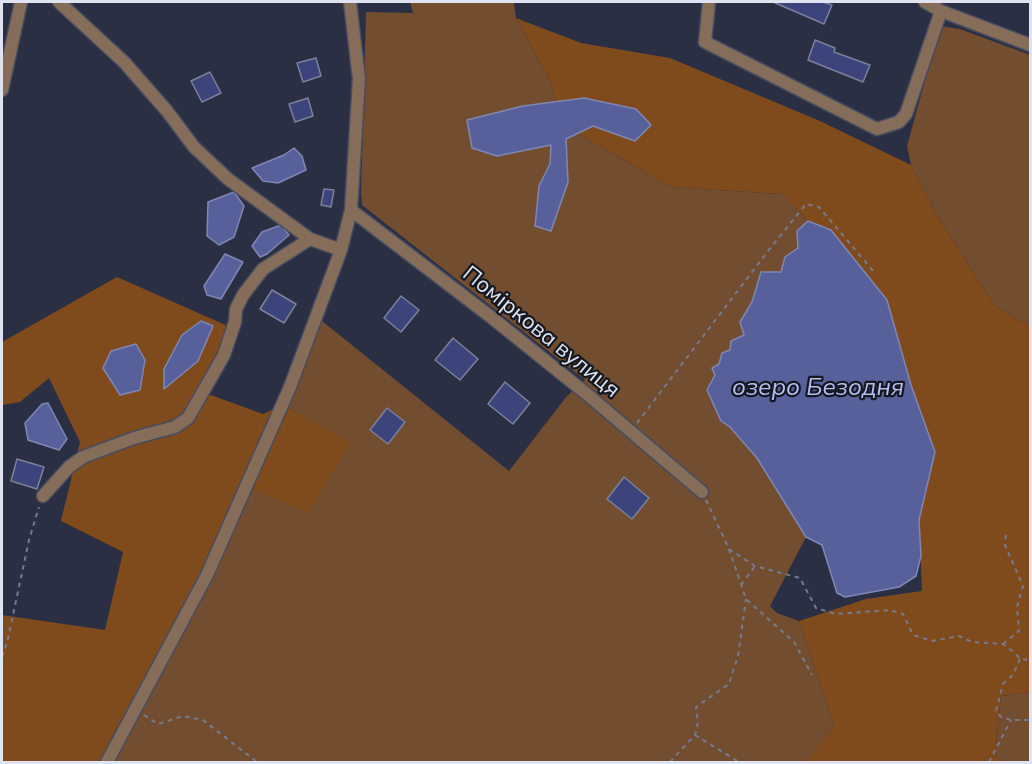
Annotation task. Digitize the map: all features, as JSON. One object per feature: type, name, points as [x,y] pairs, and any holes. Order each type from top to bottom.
[{"type":"street","points":[[2,90],[21,2]]},
{"type":"street","points":[[59,2],[124,62],[167,111],[194,147],[228,179],[310,239],[342,250]]},
{"type":"street","points":[[107,762],[207,575],[290,387],[342,250],[351,210],[359,79],[350,2]]},
{"type":"street","points":[[709,2],[705,42],[877,129],[899,122],[906,114],[941,11]]},
{"type":"street","points":[[925,2],[941,11],[1030,45]]},
{"type":"street","name":"Поміркова вулиця","points":[[351,210],[491,317],[588,395],[702,492]]},
{"type":"street","points":[[43,496],[69,467],[83,457],[134,438],[175,427],[188,418],[224,355],[235,322],[236,309],[243,295],[263,269],[310,239]]},
{"type":"path","points":[[630,432],[806,204],[819,207],[874,272]]},
{"type":"path","points":[[670,762],[695,735],[698,723],[696,707],[729,684],[738,656],[746,599],[729,549],[702,492]]},
{"type":"path","points":[[2,657],[29,540],[43,496]]},
{"type":"path","points":[[1003,644],[1019,630],[1017,607],[1023,586],[1005,545],[1006,533]]},
{"type":"path","points":[[729,549],[755,566],[800,578],[816,608],[836,614],[890,610],[903,614],[913,635],[932,641],[959,636],[972,642],[1003,644],[1020,659],[1030,660]]},
{"type":"path","points":[[741,585],[755,566]]},
{"type":"path","points":[[746,599],[794,642],[812,675]]},
{"type":"path","points":[[1020,659],[1013,675],[1003,684],[996,711],[1001,717],[1011,720],[1030,720]]},
{"type":"path","points":[[136,709],[158,724],[183,717],[203,720],[257,762]]},
{"type":"path","points":[[989,762],[1011,720]]},
{"type":"path","points":[[695,735],[739,762]]},
{"type":"shaded area","points":[[410,2],[514,2],[516,18],[550,82],[563,125],[671,187],[782,194],[808,221],[798,231],[798,248],[785,257],[781,272],[761,273],[752,302],[740,322],[744,336],[719,364],[715,375],[721,421],[730,427],[757,458],[806,537],[770,606],[777,613],[799,621],[834,726],[805,762],[107,762],[246,486],[350,441],[282,405],[322,321],[509,471],[567,396],[585,380],[362,205],[366,12],[413,13]]},
{"type":"shaded area","points":[[516,18],[581,43],[670,58],[820,121],[911,165],[936,214],[995,306],[1030,327],[1030,692],[1001,696],[995,756],[1003,762],[805,762],[834,726],[799,621],[866,599],[922,591],[919,520],[935,452],[911,385],[831,230],[808,221],[782,194],[671,187],[563,125],[550,82]]},
{"type":"shaded area","points":[[940,26],[960,29],[1030,55],[1030,327],[995,306],[936,214],[911,165],[907,146]]},
{"type":"shaded area","points":[[117,277],[230,327],[208,394],[263,414],[282,405],[351,441],[308,513],[247,486],[107,762],[2,762],[2,615],[105,630],[123,552],[61,521],[80,442],[49,378],[20,402],[2,405],[2,342]]},
{"type":"shaded area","points":[[1030,692],[1030,762],[1003,762],[995,756],[1001,696]]},
{"type":"water","points":[[584,98],[636,109],[651,125],[635,141],[593,126],[566,139],[568,182],[551,231],[535,226],[539,186],[550,164],[551,145],[497,156],[472,148],[467,120],[523,106]]},
{"type":"water","points":[[294,148],[302,156],[306,170],[278,183],[263,181],[252,168],[284,155]]},
{"type":"water","points":[[234,192],[244,206],[234,237],[219,245],[207,236],[208,202]]},
{"type":"water","name":"озеро Безодня","points":[[808,221],[831,230],[887,300],[911,385],[935,452],[919,520],[921,556],[916,576],[899,587],[845,597],[837,593],[822,545],[806,537],[757,458],[730,427],[721,421],[707,390],[715,375],[712,368],[719,364],[722,353],[730,350],[731,341],[744,335],[740,322],[752,302],[761,272],[781,272],[785,257],[798,248],[797,231]]},
{"type":"water","points":[[281,225],[289,235],[267,254],[260,257],[252,246],[262,232]]},
{"type":"water","points":[[225,254],[243,262],[221,299],[207,295],[204,286]]},
{"type":"water","points":[[201,321],[213,326],[198,361],[164,389],[164,369],[182,335]]},
{"type":"water","points":[[136,344],[145,360],[140,390],[120,395],[103,368],[111,351]]},
{"type":"water","points":[[48,403],[67,439],[59,450],[28,440],[25,423],[42,404]]},
{"type":"building","points":[[773,2],[823,2],[832,5],[824,24]]},
{"type":"building","points":[[815,40],[835,48],[834,52],[870,65],[863,82],[808,60]]},
{"type":"building","points":[[316,58],[321,76],[303,82],[297,63]]},
{"type":"building","points":[[210,72],[221,93],[202,102],[191,81]]},
{"type":"building","points":[[308,98],[313,116],[295,122],[289,104]]},
{"type":"building","points":[[324,189],[334,190],[331,207],[321,205]]},
{"type":"building","points":[[272,290],[296,304],[284,323],[260,309]]},
{"type":"building","points":[[401,296],[419,310],[401,332],[384,318]]},
{"type":"building","points":[[453,338],[478,359],[460,380],[435,360]]},
{"type":"building","points":[[505,382],[530,403],[513,424],[488,404]]},
{"type":"building","points":[[387,408],[405,422],[388,444],[370,430]]},
{"type":"building","points":[[17,459],[44,467],[37,489],[11,481]]},
{"type":"building","points":[[624,477],[649,498],[632,519],[607,499]]}]
